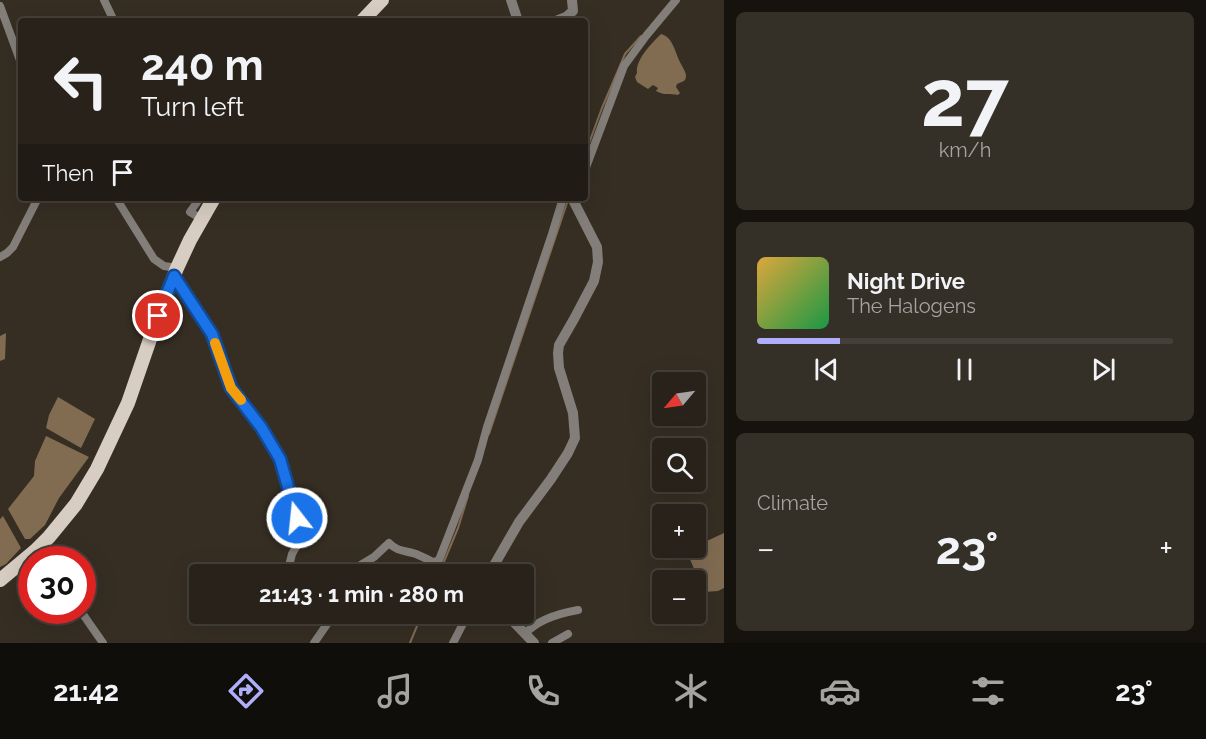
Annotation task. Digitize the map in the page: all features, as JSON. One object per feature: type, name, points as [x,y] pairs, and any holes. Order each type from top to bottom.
[{"type":"main road","points":[[365,18],[382,0]]},
{"type":"main road","points":[[44,546],[76,504],[97,469],[128,403],[176,272],[190,240],[212,201]]},
{"type":"main road","points":[[0,580],[18,568]]},
{"type":"street","points":[[104,0],[113,18]]},
{"type":"street","points":[[511,0],[517,18]]},
{"type":"street","points":[[562,18],[573,11],[572,0]]},
{"type":"street","points":[[588,162],[624,66],[676,0]]},
{"type":"street","points":[[0,6],[18,55]]},
{"type":"street","points":[[0,257],[13,247],[36,201]]},
{"type":"street","points":[[118,201],[154,259],[176,272],[212,334],[231,388],[261,427],[280,459],[302,536],[290,564]]},
{"type":"street","points":[[198,201],[190,212],[202,219]]},
{"type":"street","points":[[362,564],[388,543],[400,551],[414,554],[434,564],[440,560],[569,201]]},
{"type":"street","points":[[495,564],[519,522],[568,453],[575,438],[573,413],[559,368],[559,345],[594,280],[598,262],[597,247],[572,201]]},
{"type":"street","points":[[525,633],[531,627],[550,618],[578,610]]},
{"type":"street","points":[[90,624],[103,643]]},
{"type":"street","points":[[314,643],[327,624]]},
{"type":"street","points":[[453,643],[463,624]]},
{"type":"street","points":[[516,624],[534,643]]},
{"type":"street","points":[[552,643],[568,634]]},
{"type":"shaded area","points":[[661,34],[671,42],[685,72],[685,80],[676,87],[680,93],[678,95],[659,93],[656,91],[658,88],[653,85],[648,89],[637,82],[635,77],[641,57]]},
{"type":"shaded area","points":[[6,333],[5,359],[0,361],[0,336]]},
{"type":"shaded area","points":[[58,397],[95,419],[81,448],[46,428],[49,415]]},
{"type":"shaded area","points":[[46,436],[89,457],[59,498],[45,525],[30,539],[25,539],[8,509],[34,476],[35,461]]},
{"type":"shaded area","points":[[3,516],[20,546],[6,564],[0,567],[0,519]]},
{"type":"shaded area","points":[[724,533],[724,588],[718,591],[706,592],[706,570],[695,570],[689,558],[706,558],[706,541]]},
{"type":"waterway","points":[[588,146],[625,54],[641,36]]},
{"type":"waterway","points":[[489,434],[568,201]]},
{"type":"waterway","points":[[443,564],[468,496]]},
{"type":"waterway","points":[[410,643],[418,624]]},
{"type":"slow traffic","points":[[215,343],[231,388],[241,400]]},
{"type":"route","points":[[158,316],[174,276],[212,334],[231,388],[261,427],[280,459],[297,518]]}]
